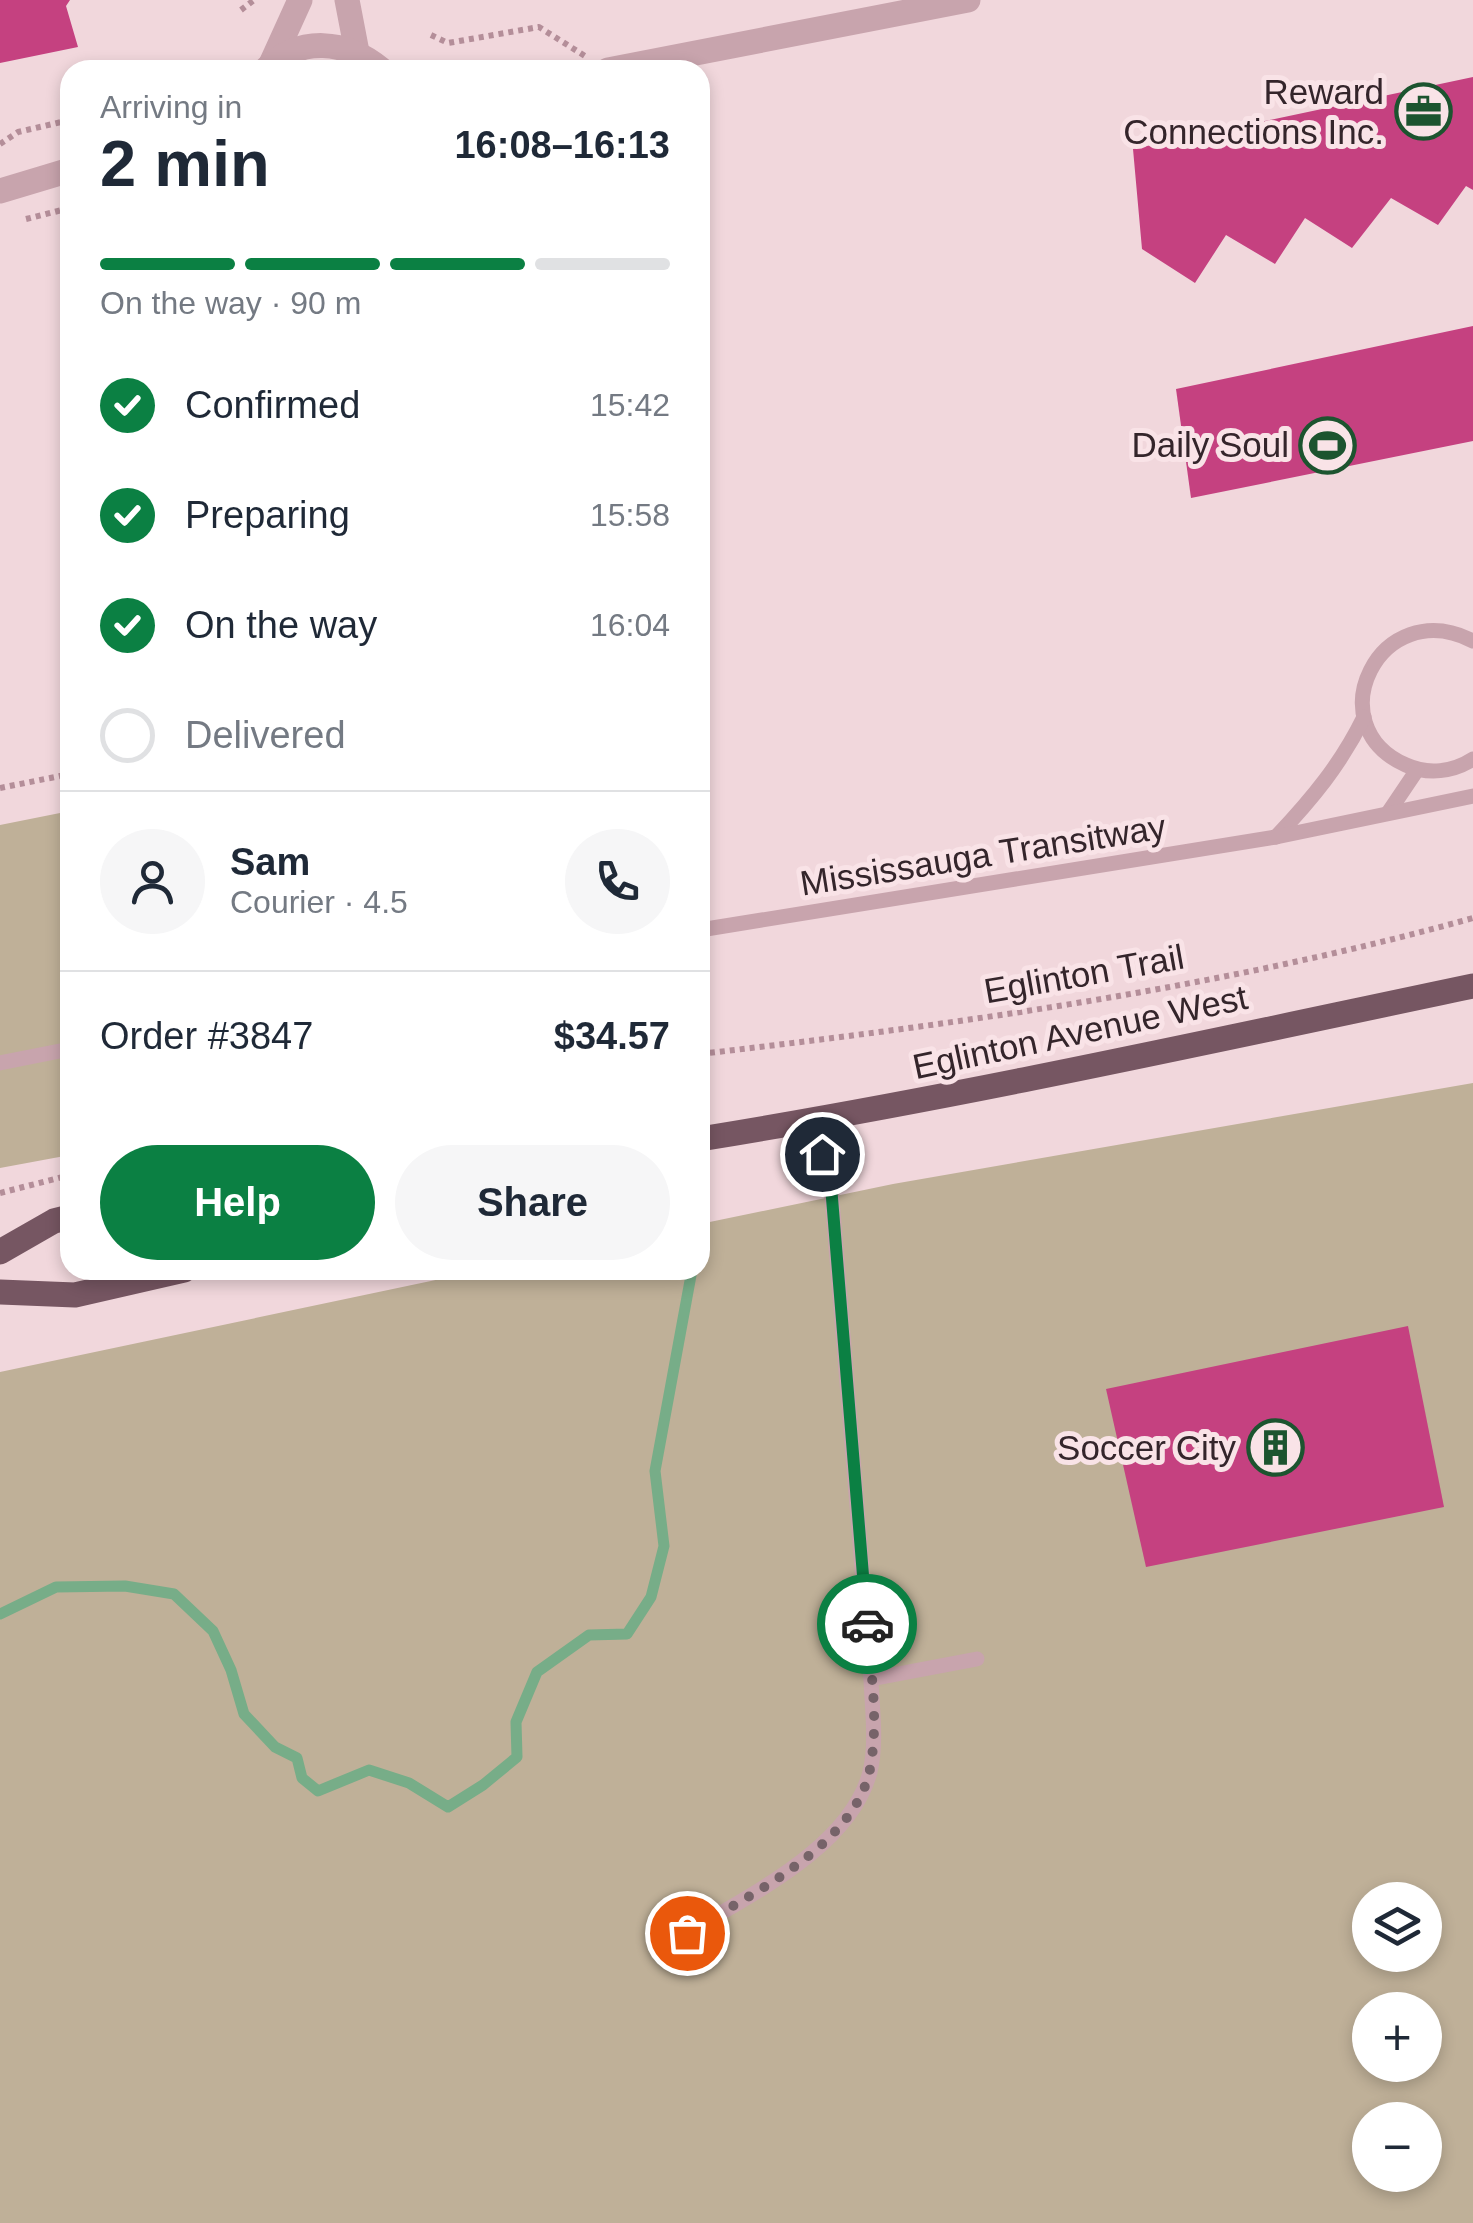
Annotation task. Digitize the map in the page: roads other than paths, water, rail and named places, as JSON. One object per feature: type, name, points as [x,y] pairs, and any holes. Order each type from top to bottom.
[{"type":"main road","name":"Eglinton Avenue West","points":[[710,1137],[812,1121],[1473,986]]},
{"type":"main road","points":[[0,1252],[60,1220]]},
{"type":"main road","points":[[0,1292],[76,1295],[141,1280]]},
{"type":"street","points":[[271,60],[300,0]]},
{"type":"street","points":[[347,0],[357,52]]},
{"type":"street","points":[[634,60],[968,0]]},
{"type":"street","points":[[279,60],[294,50],[326,44],[357,52],[368,60]]},
{"type":"street","points":[[0,192],[60,173]]},
{"type":"lane","points":[[1472,762],[1444,771],[1418,770],[1394,760],[1374,742],[1364,718],[1362,691],[1371,666],[1387,646],[1410,633],[1436,630],[1473,641]]},
{"type":"lane","points":[[1276,837],[1321,790],[1346,755],[1364,718]]},
{"type":"lane","points":[[1388,813],[1418,770]]},
{"type":"lane","name":"Mississauga Transitway","points":[[710,928],[1276,837],[1473,796]]},
{"type":"lane","points":[[0,1062],[60,1051]]},
{"type":"lane","points":[[687,1933],[817,1850],[851,1812],[870,1772],[872,1678],[831,1186],[812,1121]]},
{"type":"lane","points":[[872,1678],[977,1659]]},
{"type":"waterway","points":[[0,1614],[56,1587],[125,1586],[174,1594],[213,1631],[231,1670],[244,1714],[275,1747],[297,1758],[302,1778],[318,1791],[369,1770],[409,1783],[448,1807],[517,1757],[516,1722],[537,1672],[589,1635],[627,1634],[651,1597],[664,1546],[655,1471],[690,1280]]},
{"type":"place","name":"Reward Connections Inc.","points":[[1423,112]]},
{"type":"place","name":"Daily Soul","points":[[1328,445]]},
{"type":"place","name":"Soccer City","points":[[1275,1448]]}]
